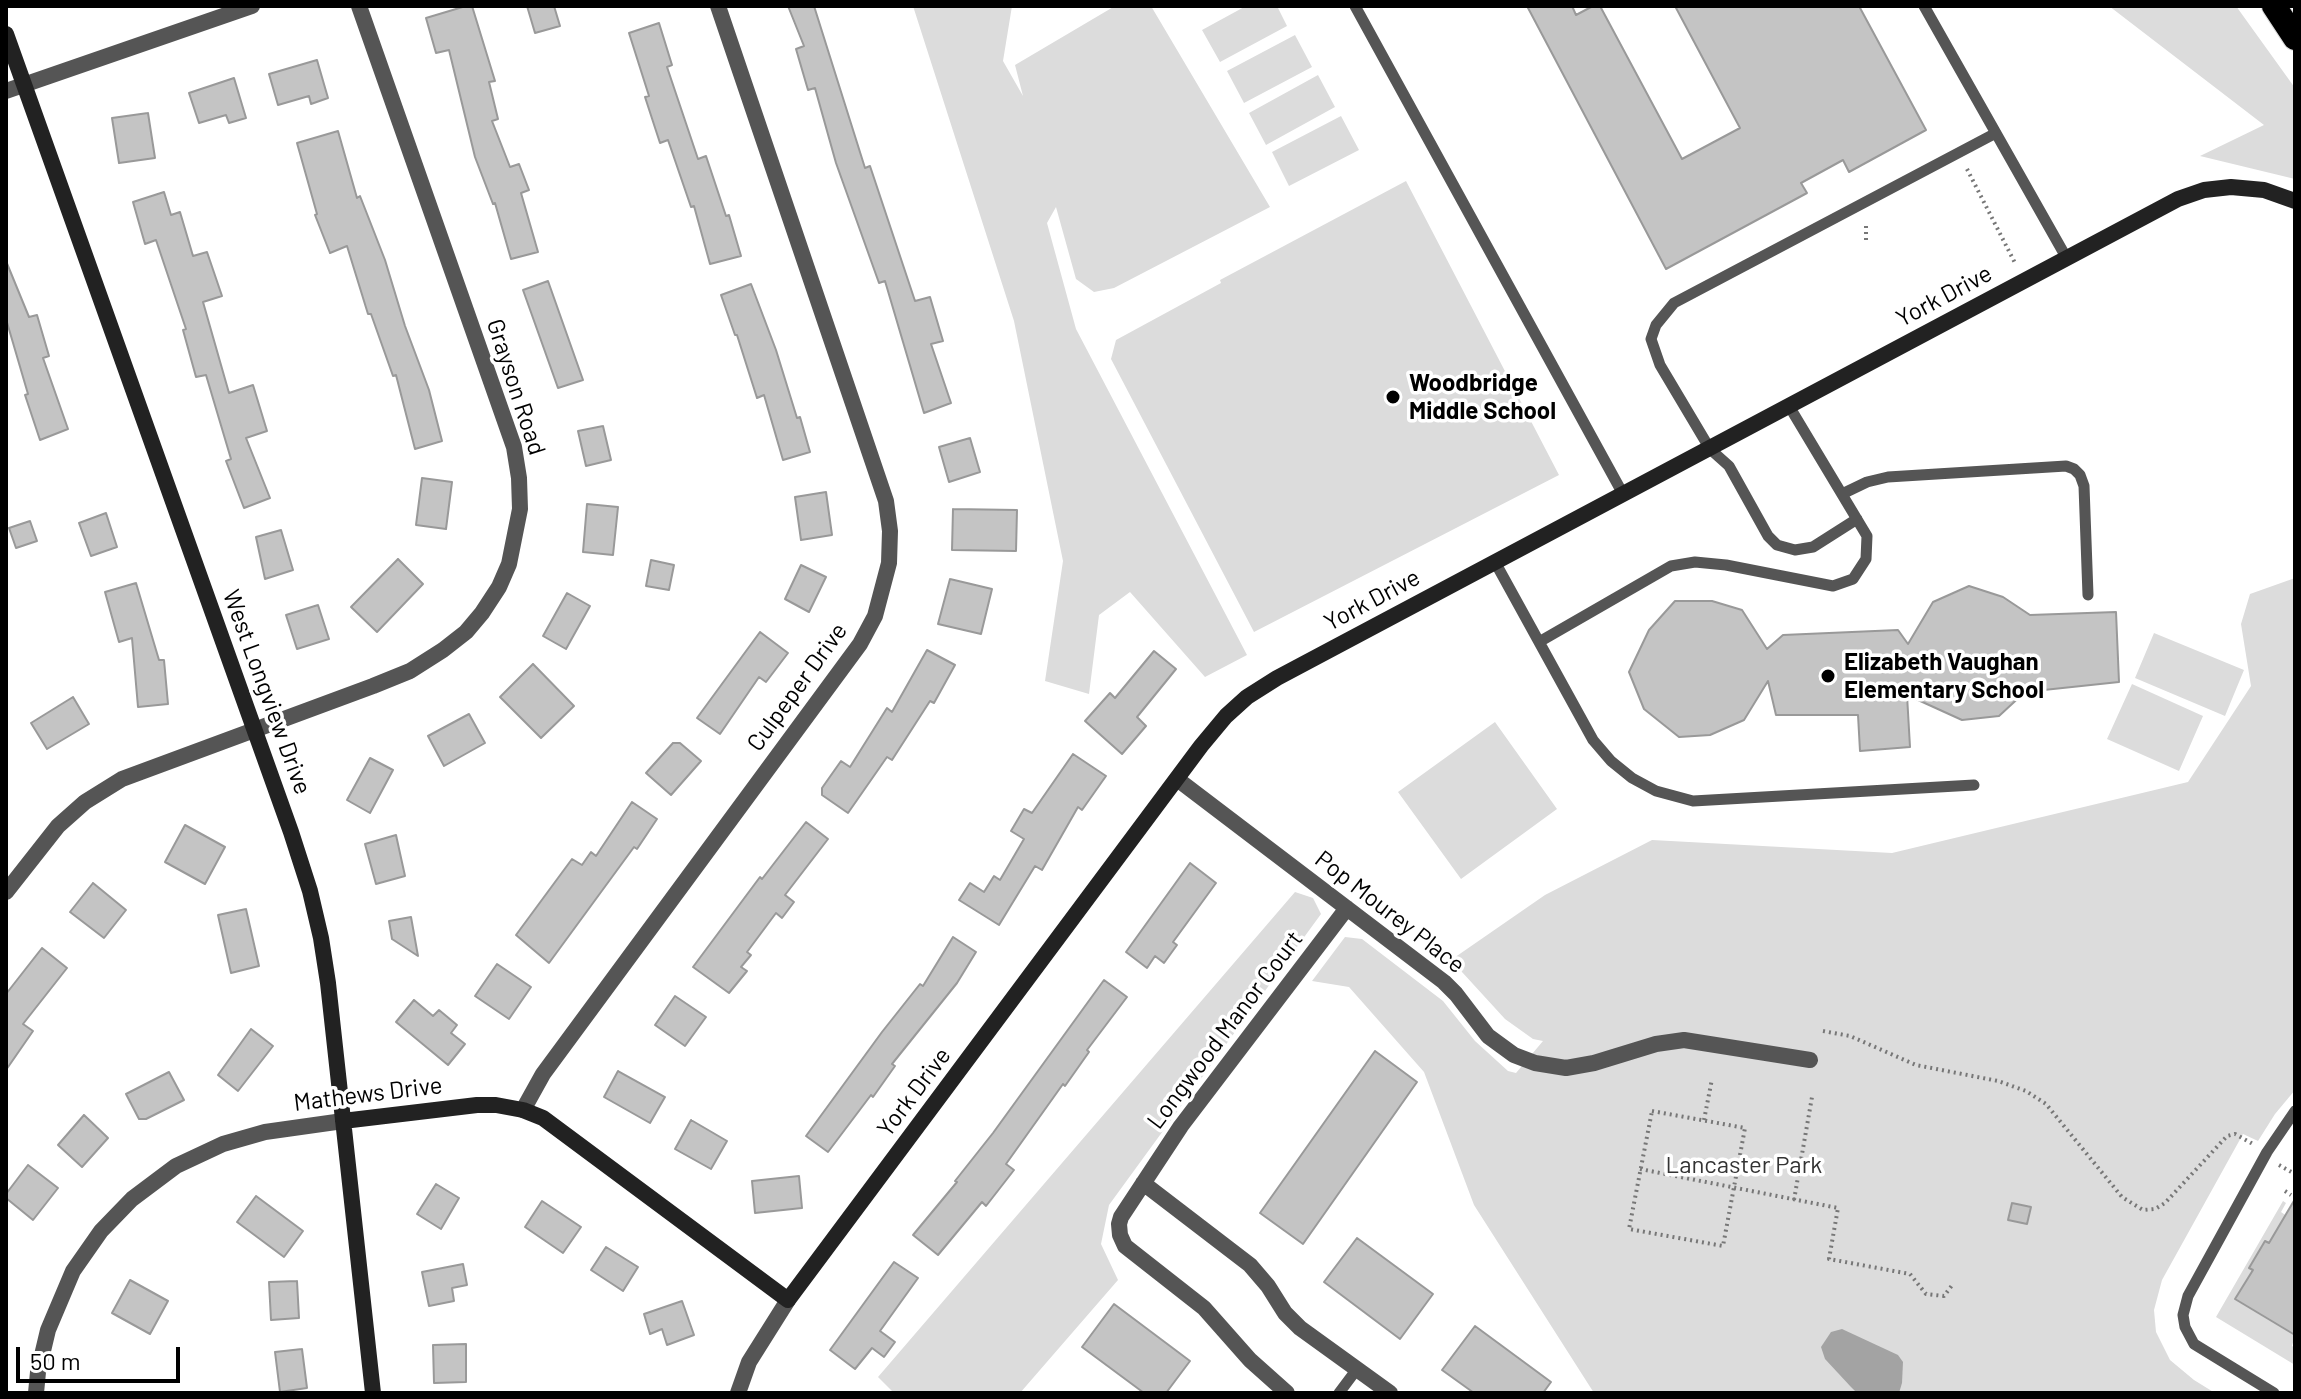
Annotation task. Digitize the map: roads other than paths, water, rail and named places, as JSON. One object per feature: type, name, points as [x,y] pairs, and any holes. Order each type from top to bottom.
[{"type":"highway","points":[[2274,6],[2295,38]]},
{"type":"street","points":[[6,91],[252,6]]},
{"type":"street","name":"Grayson Road","points":[[6,892],[58,826],[85,802],[122,779],[410,671],[443,650],[466,632],[490,600],[509,564],[520,509],[514,447],[359,6]]},
{"type":"street","name":"Culpeper Drive","points":[[523,1110],[543,1074],[860,644],[875,616],[889,563],[890,531],[886,501],[718,6]]},
{"type":"street","name":"West Longview Drive","points":[[6,34],[291,832],[321,938],[373,1393]]},
{"type":"street","name":"York Drive","points":[[738,1393],[749,1362],[788,1300],[1177,779],[1226,716],[1247,697],[1277,678],[2178,199],[2204,190],[2231,187],[2264,190],[2295,201]]},
{"type":"street","name":"Pop Mourey Place","points":[[1177,779],[1451,988],[1496,1044],[1514,1055],[1535,1063],[1578,1066],[1656,1044],[1684,1040],[1810,1060]]},
{"type":"street","name":"Longwood Manor Court","points":[[1287,1393],[1250,1360],[1204,1308],[1125,1246],[1120,1235],[1121,1217],[1181,1126],[1347,908]]},
{"type":"street","name":"Mathews Drive","points":[[36,1393],[45,1340],[73,1271],[101,1231],[132,1199],[176,1166],[215,1147],[265,1132],[343,1121],[477,1105],[523,1110],[543,1118],[788,1300]]},
{"type":"street","points":[[1143,1183],[1250,1265],[1285,1313],[1300,1328],[1390,1393]]},
{"type":"lane","points":[[1355,6],[1623,494]]},
{"type":"lane","points":[[1924,6],[2066,257]]},
{"type":"lane","points":[[1857,519],[1813,547],[1795,550],[1777,545],[1768,536],[1729,466],[1710,449],[1654,352],[1651,339],[1664,312],[1674,303],[1996,133]]},
{"type":"lane","points":[[1539,642],[1671,566],[1695,562],[1726,565],[1833,586],[1853,579],[1866,559],[1867,536],[1789,406]]},
{"type":"lane","points":[[1842,494],[1867,482],[1888,477],[2066,466],[2074,469],[2084,486],[2088,595]]},
{"type":"lane","points":[[1495,562],[1593,740],[1621,770],[1656,791],[1693,801],[1974,785]]},
{"type":"lane","points":[[2274,1393],[2194,1344],[2183,1315],[2188,1296],[2267,1152],[2295,1111]]},
{"type":"lane","points":[[1339,1393],[1357,1369]]},
{"type":"place","name":"Woodbridge Middle School","points":[[1393,397]]},
{"type":"place","name":"Elizabeth Vaughan Elementary School","points":[[1828,676]]},
{"type":"park label","name":"Lancaster Park","points":[[1744,1165]]}]
